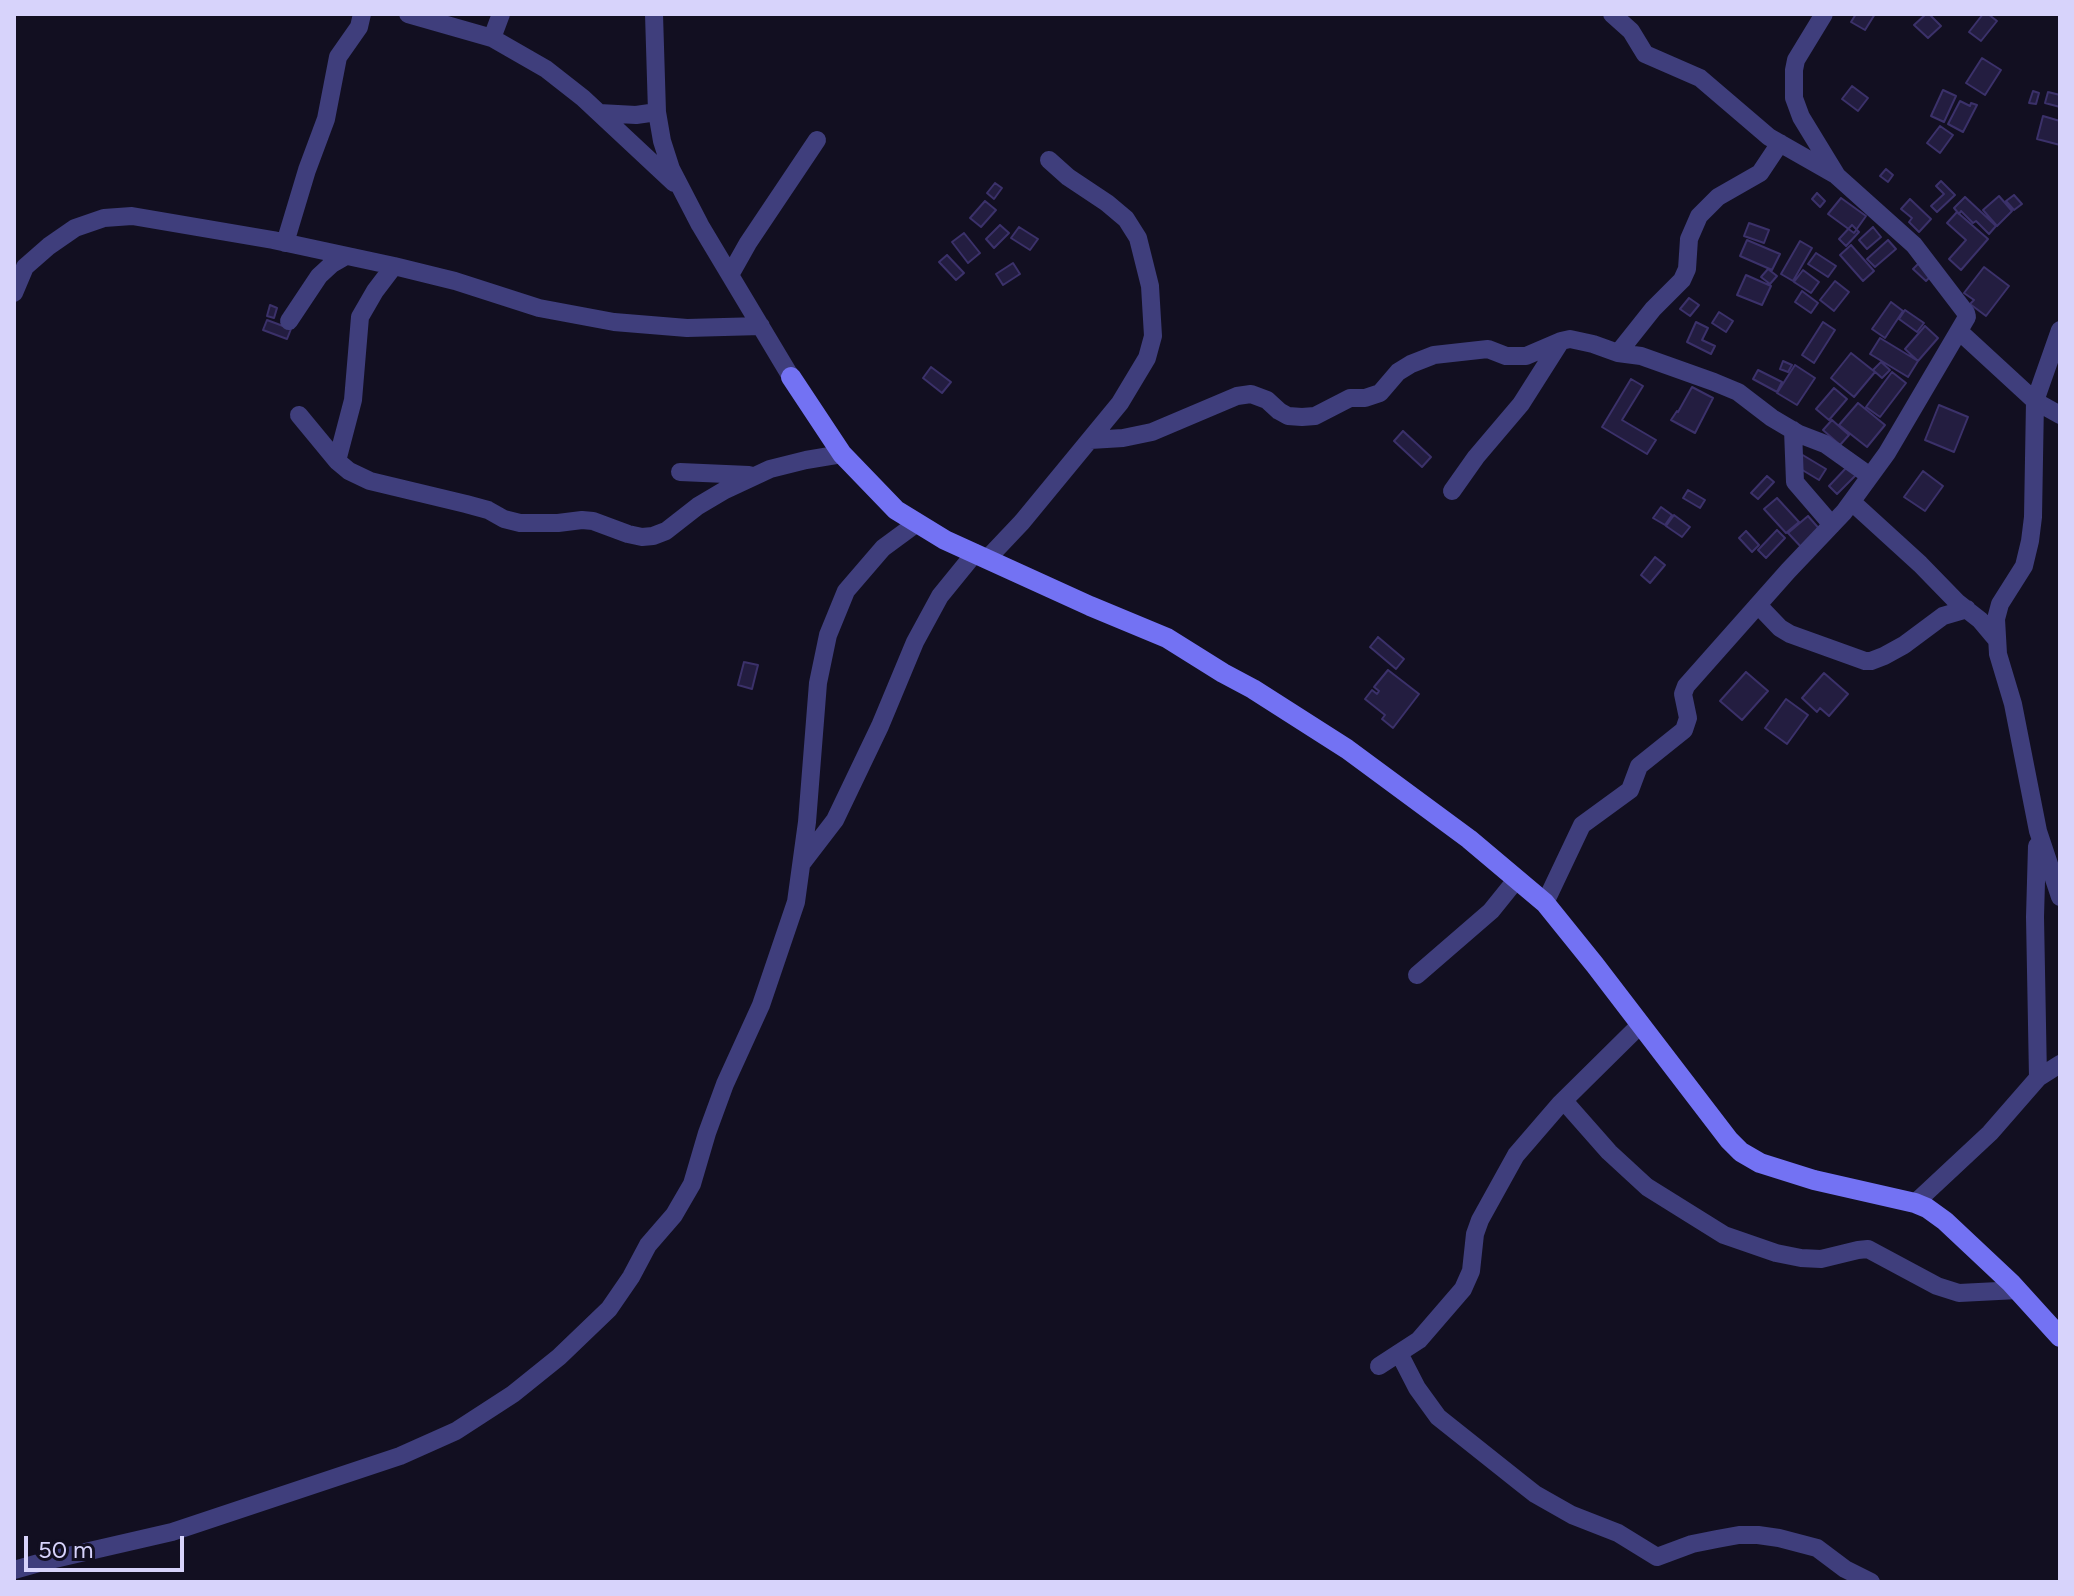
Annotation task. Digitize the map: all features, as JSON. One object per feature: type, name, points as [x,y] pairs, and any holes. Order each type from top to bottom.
[{"type":"street","points":[[285,243],[326,119],[338,57],[359,27],[362,14]]},
{"type":"street","points":[[408,14],[492,38],[546,69],[682,189]]},
{"type":"street","points":[[492,38],[501,14]]},
{"type":"street","points":[[654,14],[657,112],[671,169],[700,225],[791,377],[842,454],[896,510],[945,540],[1167,638],[1347,749],[1469,839],[1545,903],[1741,1152],[1760,1163],[1814,1180],[1927,1208],[2018,1290],[2060,1337]]},
{"type":"street","points":[[1545,903],[1582,825],[1630,790],[1639,766],[1684,730],[1688,718],[1684,697],[1686,686],[1852,502],[1887,453],[1966,320],[1966,313],[1914,245],[1837,176],[1769,137],[1700,78],[1645,54],[1631,31],[1612,14]]},
{"type":"street","points":[[1824,14],[1796,60],[1794,98],[1801,117],[1837,176]]},
{"type":"street","points":[[599,113],[636,115],[657,112]]},
{"type":"street","points":[[730,275],[817,140]]},
{"type":"street","points":[[1618,353],[1653,309],[1682,280],[1687,269],[1689,239],[1699,216],[1718,197],[1760,173],[1780,143]]},
{"type":"street","points":[[801,865],[835,820],[880,726],[915,642],[940,596],[1022,522],[1120,403],[1147,358],[1153,336],[1150,286],[1138,238],[1126,219],[1049,160]]},
{"type":"street","points":[[14,293],[25,267],[75,228],[104,218],[132,216],[394,266],[455,281],[539,308],[614,322],[687,328],[761,326]]},
{"type":"street","points":[[289,321],[319,276],[346,256]]},
{"type":"street","points":[[337,461],[357,375],[360,317],[394,266]]},
{"type":"street","points":[[2060,330],[2035,401],[2030,541],[2024,566],[2000,604],[1996,619],[1998,654],[2013,704],[2038,831],[2060,897]]},
{"type":"street","points":[[1960,332],[2035,401],[2060,415]]},
{"type":"street","points":[[1090,440],[1152,432],[1237,396],[1251,394],[1267,400],[1288,416],[1315,416],[1350,398],[1365,398],[1380,393],[1398,372],[1434,355],[1488,349],[1506,356],[1526,356],[1570,339],[1618,353],[1641,356],[1738,392],[1772,418],[1825,444],[1870,476]]},
{"type":"street","points":[[1452,491],[1521,404],[1561,341]]},
{"type":"street","points":[[299,415],[337,461],[370,481],[466,504],[512,521],[542,524],[593,521],[642,537],[666,531],[711,498],[756,476],[794,463],[842,454]]},
{"type":"street","points":[[1793,430],[1797,487],[1832,525]]},
{"type":"street","points":[[680,472],[756,476]]},
{"type":"street","points":[[1852,502],[1980,620],[1996,639]]},
{"type":"street","points":[[14,1570],[172,1532],[400,1456],[456,1431],[513,1394],[559,1357],[609,1309],[648,1245],[674,1215],[692,1184],[725,1084],[761,1005],[796,902],[807,822],[818,683],[828,635],[846,591],[883,548],[917,523]]},
{"type":"street","points":[[1758,605],[1790,634],[1865,661],[1884,656],[1904,645],[1943,616],[1967,609]]},
{"type":"street","points":[[2038,831],[2035,917],[2038,1078]]},
{"type":"street","points":[[1417,975],[1491,911],[1516,880]]},
{"type":"street","points":[[1379,1366],[1419,1340],[1463,1289],[1471,1271],[1475,1234],[1480,1220],[1516,1155],[1564,1101],[1641,1024]]},
{"type":"street","points":[[1915,1203],[1990,1133],[2038,1078],[2060,1064]]},
{"type":"street","points":[[1564,1101],[1609,1152],[1647,1187],[1724,1235],[1801,1258],[1821,1259],[1868,1249],[1937,1286],[1959,1293],[2018,1290]]},
{"type":"street","points":[[1399,1353],[1417,1388],[1438,1417],[1528,1489],[1572,1515],[1618,1533],[1657,1557],[1692,1544],[1739,1535],[1758,1535],[1817,1548],[1845,1569],[1871,1582]]},
{"type":"building","points":[[1856,14],[1875,14],[1865,30],[1851,22]]},
{"type":"building","points":[[1926,14],[1941,26],[1928,38],[1914,25]]},
{"type":"building","points":[[1983,14],[1997,21],[1981,41],[1969,32]]},
{"type":"building","points":[[1982,58],[2001,70],[1985,95],[1966,83]]},
{"type":"building","points":[[1852,86],[1868,98],[1858,111],[1842,99]]},
{"type":"building","points":[[1943,90],[1956,96],[1944,122],[1931,116]]},
{"type":"building","points":[[2033,91],[2039,93],[2036,104],[2029,103]]},
{"type":"building","points":[[2048,92],[2060,95],[2060,107],[2045,103]]},
{"type":"building","points":[[1960,101],[1970,106],[1971,103],[1977,105],[1963,132],[1948,124]]},
{"type":"building","points":[[2043,116],[2060,121],[2060,145],[2037,139]]},
{"type":"building","points":[[1940,126],[1953,135],[1940,153],[1927,143]]},
{"type":"building","points":[[1886,169],[1893,175],[1888,182],[1880,176]]},
{"type":"building","points":[[1941,181],[1955,195],[1937,212],[1931,206],[1944,194],[1936,186]]},
{"type":"building","points":[[995,183],[1002,188],[994,199],[987,193]]},
{"type":"building","points":[[1817,193],[1825,201],[1820,207],[1812,199]]},
{"type":"building","points":[[2014,195],[2022,204],[2014,210],[2006,201]]},
{"type":"building","points":[[1999,196],[2012,211],[1997,226],[1983,210]]},
{"type":"building","points":[[1965,197],[1996,226],[1989,234],[1976,221],[1973,223],[1954,208]]},
{"type":"building","points":[[1841,198],[1866,216],[1854,233],[1828,214]]},
{"type":"building","points":[[1910,199],[1931,219],[1919,232],[1909,222],[1912,218],[1901,209]]},
{"type":"building","points":[[985,201],[996,210],[981,227],[970,218]]},
{"type":"building","points":[[1957,212],[1988,239],[1961,270],[1949,259],[1966,240],[1947,223]]},
{"type":"building","points":[[1749,223],[1769,230],[1764,243],[1744,236]]},
{"type":"building","points":[[1000,225],[1009,233],[994,248],[986,239]]},
{"type":"building","points":[[1852,225],[1859,232],[1846,246],[1839,239]]},
{"type":"building","points":[[1019,227],[1038,239],[1030,250],[1011,238]]},
{"type":"building","points":[[1873,227],[1881,237],[1867,249],[1859,240]]},
{"type":"building","points":[[964,233],[980,253],[968,263],[952,242]]},
{"type":"building","points":[[1747,240],[1780,254],[1772,270],[1740,256]]},
{"type":"building","points":[[1888,240],[1896,249],[1875,267],[1867,259]]},
{"type":"building","points":[[1800,241],[1812,248],[1793,281],[1781,274]]},
{"type":"building","points":[[1851,245],[1874,271],[1863,281],[1840,255]]},
{"type":"building","points":[[1816,253],[1836,266],[1828,277],[1808,264]]},
{"type":"building","points":[[947,255],[964,273],[956,280],[939,262]]},
{"type":"building","points":[[1921,261],[1934,273],[1926,281],[1913,269]]},
{"type":"building","points":[[1013,263],[1020,274],[1003,285],[996,274]]},
{"type":"building","points":[[1984,267],[2009,286],[1986,316],[1970,304],[1974,300],[1964,293]]},
{"type":"building","points":[[1768,269],[1777,276],[1770,284],[1761,277]]},
{"type":"building","points":[[1803,270],[1819,282],[1811,293],[1794,282]]},
{"type":"building","points":[[1746,275],[1771,286],[1762,305],[1737,295]]},
{"type":"building","points":[[1835,281],[1849,292],[1834,311],[1820,300]]},
{"type":"building","points":[[1802,291],[1818,303],[1811,313],[1795,302]]},
{"type":"building","points":[[1689,298],[1699,305],[1690,316],[1680,309]]},
{"type":"building","points":[[1891,302],[1903,311],[1885,338],[1872,329]]},
{"type":"building","points":[[270,305],[277,308],[274,318],[267,316]]},
{"type":"building","points":[[1905,310],[1924,323],[1917,332],[1899,319]]},
{"type":"building","points":[[1719,312],[1733,321],[1726,332],[1712,323]]},
{"type":"building","points":[[267,320],[291,329],[287,339],[263,330]]},
{"type":"building","points":[[1696,322],[1708,328],[1702,340],[1715,346],[1711,354],[1687,342]]},
{"type":"building","points":[[1823,322],[1835,330],[1814,363],[1802,355]]},
{"type":"building","points":[[1925,326],[1938,338],[1918,361],[1905,349]]},
{"type":"building","points":[[1880,338],[1918,361],[1908,377],[1870,354]]},
{"type":"building","points":[[1851,353],[1875,372],[1854,397],[1831,378]]},
{"type":"building","points":[[1783,361],[1792,365],[1788,372],[1780,369]]},
{"type":"building","points":[[1881,362],[1890,370],[1882,378],[1873,370]]},
{"type":"building","points":[[1795,365],[1815,378],[1797,405],[1777,393]]},
{"type":"building","points":[[931,367],[951,382],[942,393],[923,378]]},
{"type":"building","points":[[1758,370],[1782,382],[1777,392],[1753,379]]},
{"type":"building","points":[[1892,372],[1906,383],[1880,417],[1866,407]]},
{"type":"building","points":[[1631,379],[1643,386],[1622,420],[1656,440],[1647,454],[1602,427]]},
{"type":"building","points":[[1692,387],[1713,398],[1695,433],[1671,420]]},
{"type":"building","points":[[1834,388],[1847,399],[1829,420],[1816,409]]},
{"type":"building","points":[[1858,403],[1885,425],[1867,447],[1839,425]]},
{"type":"building","points":[[1939,405],[1968,417],[1954,452],[1925,440]]},
{"type":"building","points":[[1832,420],[1849,435],[1840,445],[1823,430]]},
{"type":"building","points":[[1403,431],[1431,457],[1422,467],[1394,441]]},
{"type":"building","points":[[1801,454],[1826,469],[1819,480],[1794,465]]},
{"type":"building","points":[[1847,467],[1856,475],[1837,494],[1829,486]]},
{"type":"building","points":[[1923,471],[1943,486],[1925,511],[1904,497]]},
{"type":"building","points":[[1767,476],[1774,482],[1758,499],[1751,493]]},
{"type":"building","points":[[1688,490],[1705,500],[1700,508],[1683,498]]},
{"type":"building","points":[[1777,498],[1799,522],[1786,533],[1764,509]]},
{"type":"building","points":[[1661,507],[1672,515],[1665,525],[1653,518]]},
{"type":"building","points":[[1674,515],[1690,527],[1682,537],[1666,526]]},
{"type":"building","points":[[1808,516],[1822,532],[1803,549],[1788,533]]},
{"type":"building","points":[[1777,530],[1785,538],[1766,558],[1758,550]]},
{"type":"building","points":[[1746,531],[1759,545],[1752,552],[1739,538]]},
{"type":"building","points":[[1655,557],[1665,565],[1650,583],[1641,575]]},
{"type":"building","points":[[1378,637],[1404,659],[1396,669],[1370,647]]},
{"type":"building","points":[[744,662],[758,665],[752,689],[738,685]]},
{"type":"building","points":[[1388,670],[1419,694],[1393,728],[1382,719],[1385,715],[1365,699],[1372,690],[1377,694],[1379,691],[1374,687]]},
{"type":"building","points":[[1746,672],[1768,691],[1742,720],[1720,701]]},
{"type":"building","points":[[1824,673],[1848,694],[1829,716],[1820,708],[1817,712],[1802,698]]},
{"type":"building","points":[[1786,699],[1808,715],[1787,744],[1765,728]]}]
